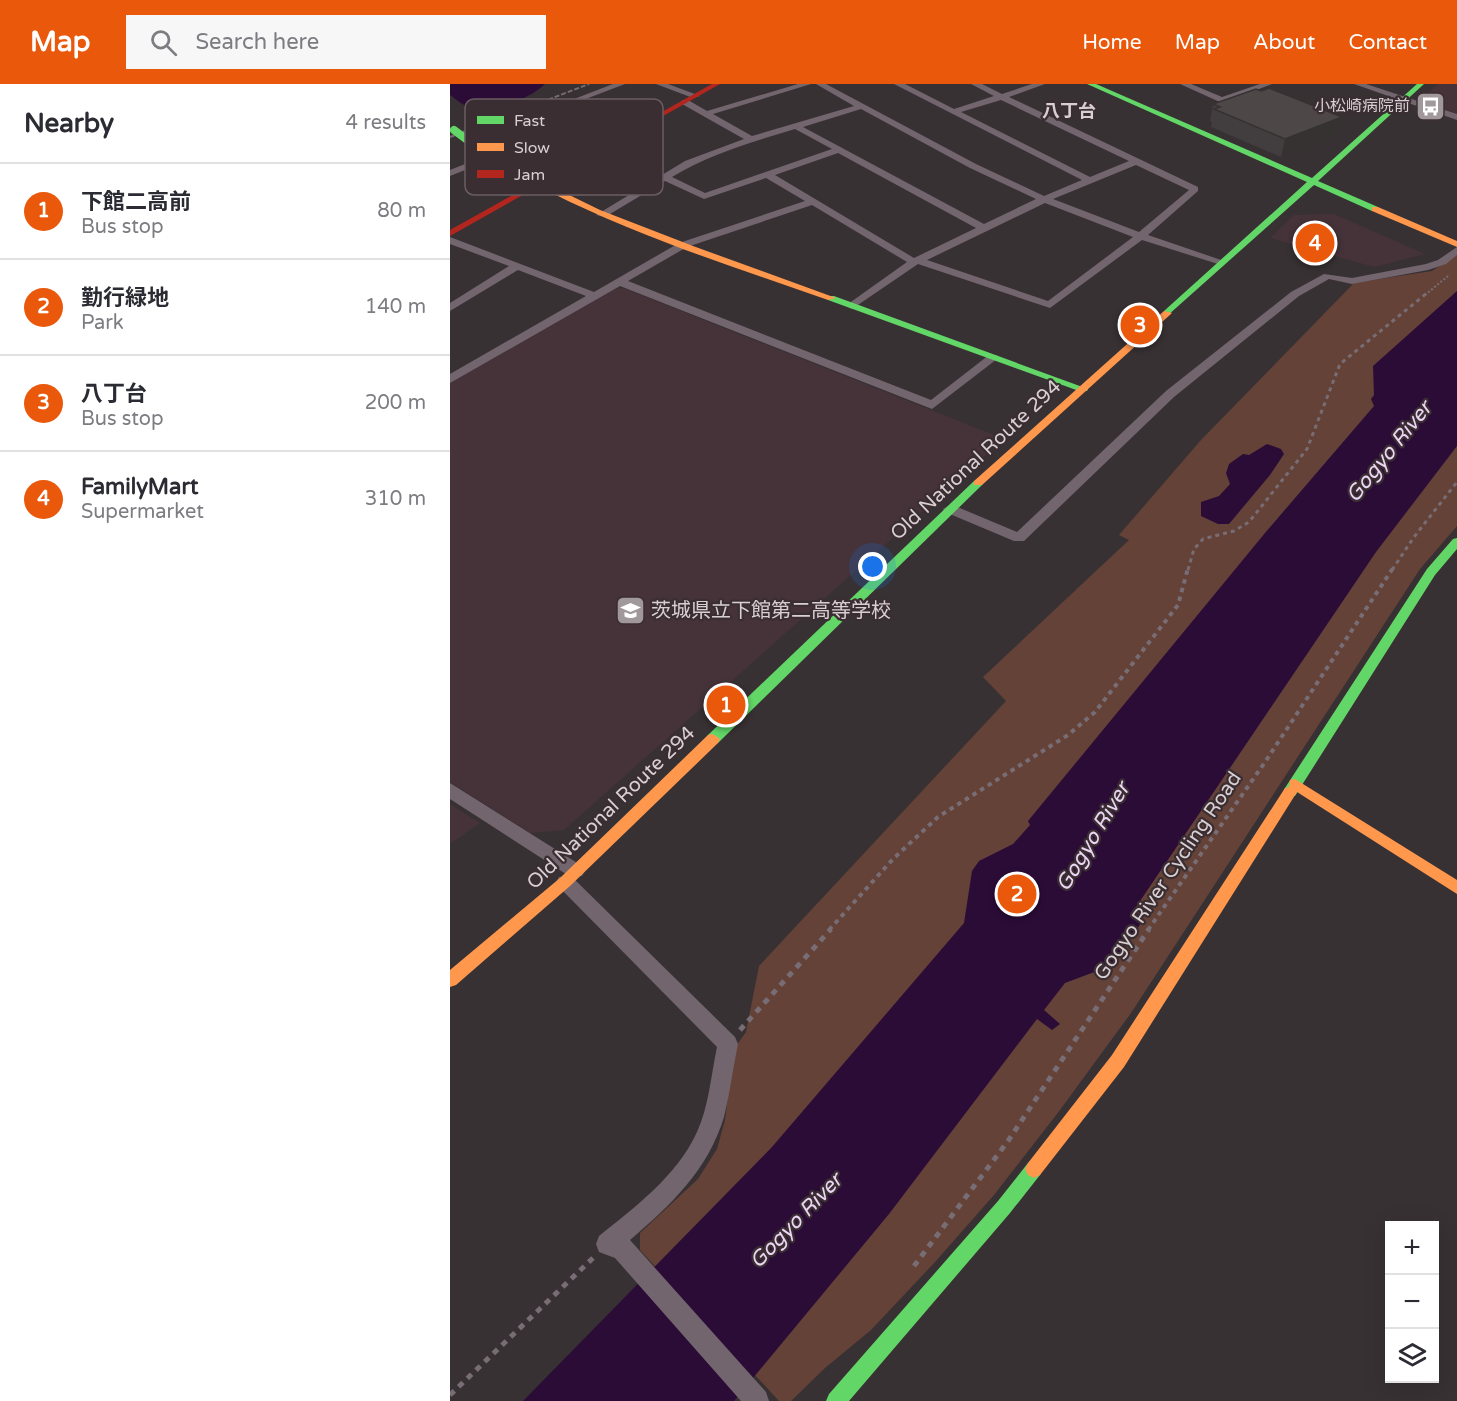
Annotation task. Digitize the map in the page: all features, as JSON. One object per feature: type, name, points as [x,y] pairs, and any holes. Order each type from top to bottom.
[{"type":"main road","points":[[663,114],[717,84]]},
{"type":"main road","points":[[1090,84],[1457,244]]},
{"type":"main road","name":"Old National Route 294","points":[[450,980],[570,877],[950,509],[1222,261],[1421,84]]},
{"type":"main road","points":[[1075,89],[1225,153],[1280,174],[1311,182]]},
{"type":"main road","points":[[452,128],[465,138]]},
{"type":"main road","points":[[450,233],[520,195]]},
{"type":"main road","points":[[559,195],[601,215],[1083,389]]},
{"type":"main road","points":[[836,1401],[1004,1207],[1118,1060],[1431,572],[1457,542]]},
{"type":"main road","points":[[1295,784],[1457,888]]},
{"type":"street","points":[[581,99],[621,84]]},
{"type":"street","points":[[660,84],[690,99],[752,140]]},
{"type":"street","points":[[708,113],[807,84]]},
{"type":"street","points":[[820,84],[995,177],[1139,237],[1222,261]]},
{"type":"street","points":[[898,84],[1089,180]]},
{"type":"street","points":[[766,174],[916,261],[1050,305],[1139,237],[1195,189],[975,84]]},
{"type":"street","points":[[953,112],[1041,84]]},
{"type":"street","points":[[1184,84],[1222,100],[1268,84]]},
{"type":"street","points":[[1358,84],[1457,117]]},
{"type":"street","points":[[665,177],[688,163],[752,140],[863,106]]},
{"type":"street","points":[[797,127],[984,228]]},
{"type":"street","points":[[665,177],[704,196],[839,150]]},
{"type":"street","points":[[852,306],[916,261],[1045,199],[1137,161]]},
{"type":"street","points":[[450,173],[465,167]]},
{"type":"street","points":[[601,215],[635,195]]},
{"type":"street","points":[[450,379],[683,245],[812,202]]},
{"type":"street","points":[[450,240],[596,296]]},
{"type":"street","points":[[950,509],[1019,538],[1170,394],[1295,294],[1328,276],[1352,281],[1428,267],[1442,262],[1457,250]]},
{"type":"street","points":[[450,308],[517,266]]},
{"type":"street","points":[[620,282],[932,405],[993,357]]},
{"type":"street","points":[[450,790],[570,877],[728,1044],[713,1119],[691,1164],[663,1197],[615,1246],[757,1401]]},
{"type":"path","points":[[728,1044],[893,859],[938,817],[1068,735],[1095,712],[1178,605],[1194,549],[1203,539],[1234,531],[1249,522],[1307,449],[1340,364],[1457,268]]},
{"type":"path","name":"Gogyo River Cycling Road","points":[[907,1275],[1008,1141],[1179,883],[1265,762],[1414,537],[1457,482]]},
{"type":"path","points":[[450,1395],[615,1246]]},
{"type":"shaded area","points":[[1438,84],[1457,84],[1457,114],[1420,100]]},
{"type":"shaded area","points":[[1334,214],[1425,254],[1374,267],[1270,238],[1294,215]]},
{"type":"shaded area","points":[[1457,254],[1457,526],[1420,569],[1131,1013],[1060,1110],[994,1195],[871,1330],[825,1368],[791,1401],[779,1401],[640,1250],[640,1233],[698,1179],[717,1149],[725,1120],[734,1049],[746,1032],[759,966],[1006,701],[983,677],[1129,540],[1119,535],[1201,440],[1354,283],[1432,271]]},
{"type":"shaded area","name":"茨城県立下館第二高等学校","points":[[623,288],[1004,439],[564,830],[530,833],[450,782],[450,378],[612,290]]},
{"type":"shaded area","points":[[450,804],[480,823],[450,844]]},
{"type":"water","points":[[450,84],[545,84],[522,99],[465,99],[465,105],[450,95]]},
{"type":"water","name":"Gogyo River","points":[[1457,291],[1457,446],[1376,552],[1136,907],[1141,923],[1113,965],[1065,983],[1044,1010],[1060,1024],[1052,1030],[1037,1019],[889,1214],[734,1401],[523,1401],[772,1147],[964,923],[972,871],[979,861],[1013,844],[1030,825],[1028,821],[1265,533],[1374,406],[1371,399],[1374,395],[1373,366]]},
{"type":"water","points":[[1267,444],[1281,449],[1284,454],[1270,475],[1229,524],[1218,524],[1201,516],[1201,502],[1219,496],[1230,484],[1226,473],[1229,464],[1243,454],[1249,455]]},
{"type":"building","points":[[1269,88],[1342,117],[1285,139],[1214,109],[1220,107],[1213,104],[1256,89],[1261,91]]},
{"type":"railway","points":[[550,99],[589,84]]},
{"type":"railway","points":[[450,137],[465,131]]},
{"type":"traffic: fast","points":[[1090,84],[1375,209]]},
{"type":"traffic: fast","points":[[1167,313],[1421,84]]},
{"type":"traffic: fast","points":[[454,130],[465,138]]},
{"type":"traffic: fast","points":[[831,298],[1083,389]]},
{"type":"traffic: fast","points":[[713,739],[978,483]]},
{"type":"traffic: fast","points":[[1290,792],[1431,572],[1457,542]]},
{"type":"traffic: fast","points":[[836,1401],[1004,1207],[1034,1169]]},
{"type":"traffic: slow","points":[[563,195],[643,230],[831,298]]},
{"type":"traffic: slow","points":[[1375,209],[1457,244]]},
{"type":"traffic: slow","points":[[978,483],[1167,313]]},
{"type":"traffic: slow","points":[[450,980],[565,882],[713,739]]},
{"type":"traffic: slow","points":[[1295,784],[1457,888]]},
{"type":"traffic: slow","points":[[1034,1169],[1118,1061],[1290,792]]},
{"type":"traffic: jam","points":[[663,114],[717,84]]},
{"type":"traffic: jam","points":[[450,233],[518,195]]},
{"type":"place","name":"小松崎病院前","points":[[1431,106]]},
{"type":"place","name":"FamilyMart","points":[[1315,243]]},
{"type":"place","name":"八丁台","points":[[1140,325]]},
{"type":"place","name":"茨城県立下館第二高等学校","points":[[630,611]]},
{"type":"place","name":"下館二高前","points":[[726,705]]},
{"type":"place","name":"勤行緑地","points":[[1017,894]]},
{"type":"district","name":"八丁台","points":[[1069,111]]}]
